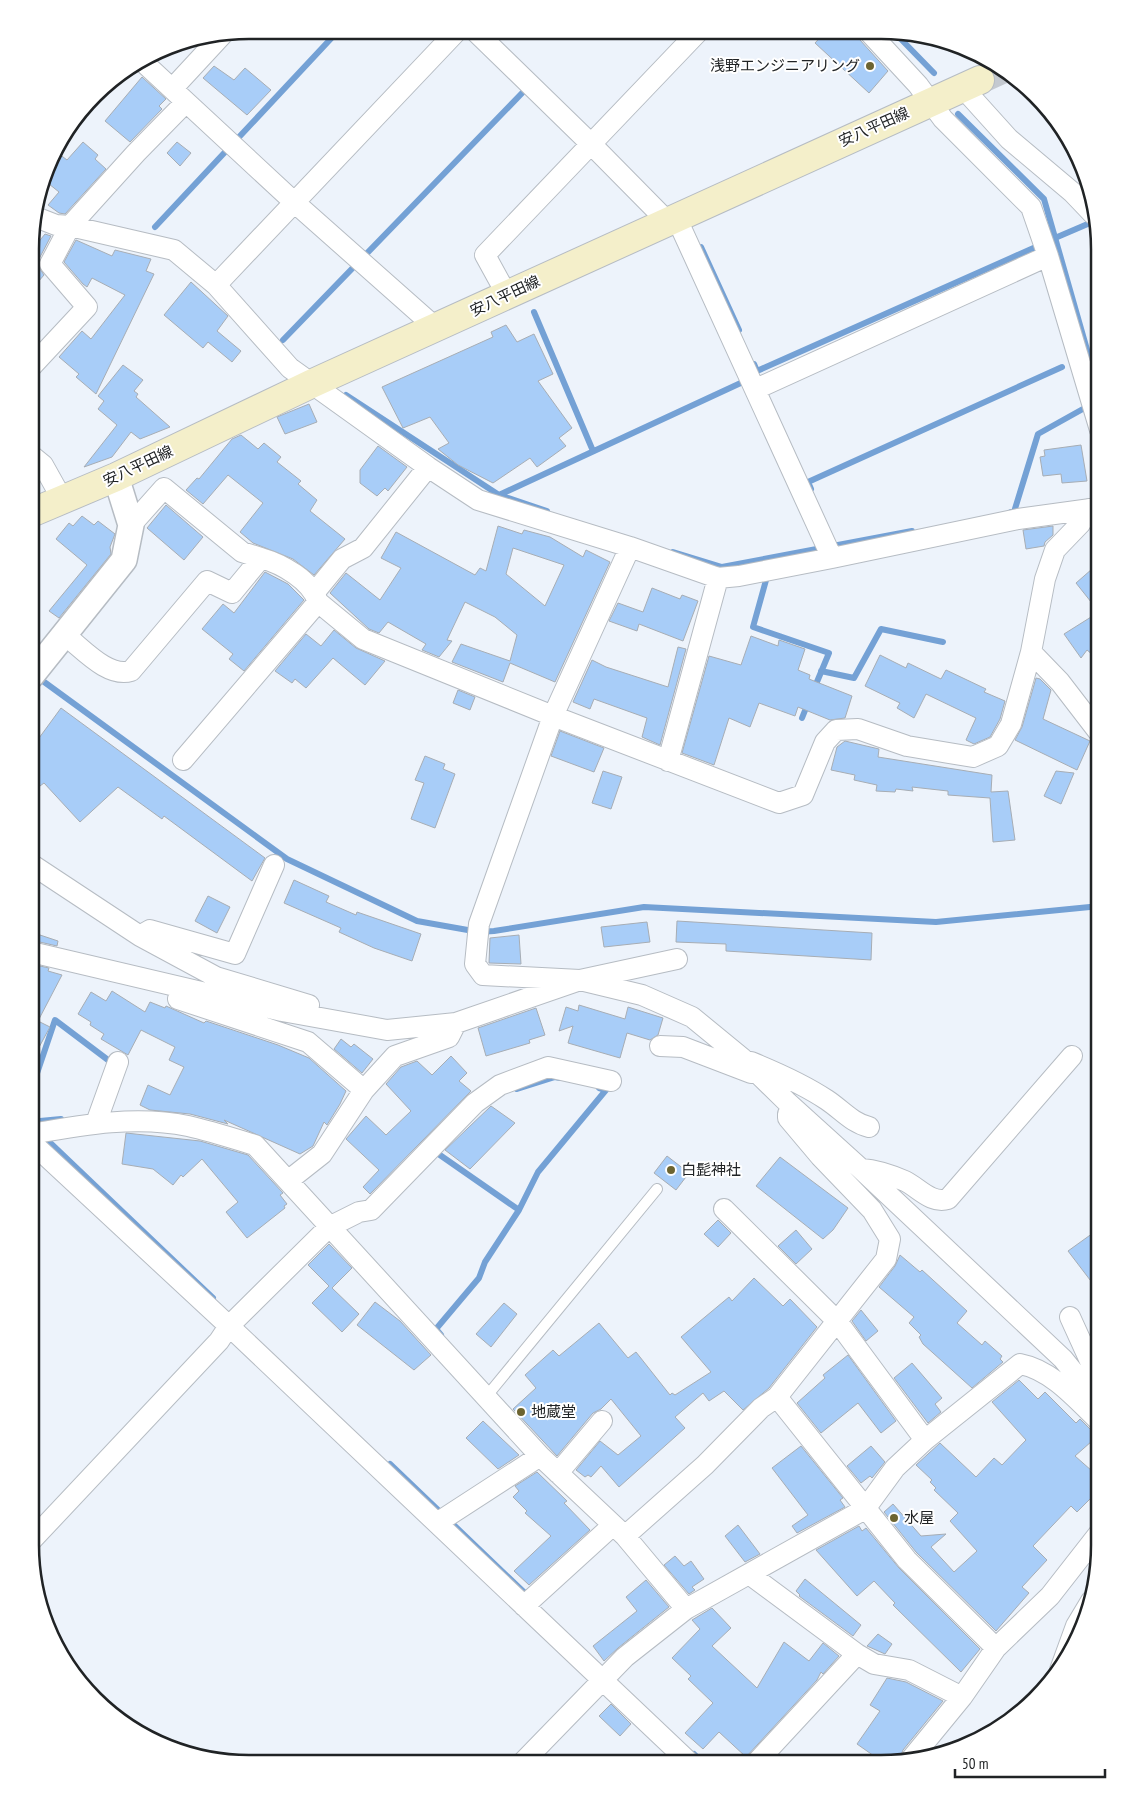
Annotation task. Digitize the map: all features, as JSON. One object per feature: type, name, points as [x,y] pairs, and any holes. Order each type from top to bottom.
[{"type":"main road","name":"安八平田線","points":[[39,509],[116,476],[671,219],[971,84]]},
{"type":"street","points":[[216,284],[450,39]]},
{"type":"street","points":[[482,39],[671,219],[756,389],[832,558]]},
{"type":"street","points":[[507,295],[486,255],[690,39]]},
{"type":"street","points":[[875,39],[918,85],[943,119],[1031,207],[1048,256],[1091,400]]},
{"type":"street","points":[[39,358],[87,307],[50,264],[70,226],[136,153],[217,42]]},
{"type":"street","points":[[146,66],[294,202],[435,327]]},
{"type":"street","points":[[971,84],[1009,139],[1072,192],[1087,208]]},
{"type":"street","points":[[41,219],[56,225],[70,226],[174,250],[216,284],[290,368],[428,467],[478,500],[630,547],[718,578],[739,576],[832,558],[1018,519],[1091,508]]},
{"type":"street","points":[[756,389],[1048,256]]},
{"type":"street","points":[[39,461],[44,465],[62,499]]},
{"type":"street","points":[[183,760],[316,597],[342,559],[363,548],[428,467]]},
{"type":"street","points":[[116,476],[132,525]]},
{"type":"street","points":[[39,667],[66,636],[124,560],[132,525],[164,488],[242,552],[280,563],[363,639],[553,716],[779,803],[803,795],[825,742],[836,730],[858,729],[907,746],[973,757],[998,746],[1011,724],[1031,652],[1044,579],[1055,550],[1091,511]]},
{"type":"street","points":[[630,547],[553,716],[479,924],[475,964],[483,975],[580,980],[642,995],[692,1017],[742,1058],[1063,1359],[1091,1393]]},
{"type":"street","points":[[66,636],[110,670],[123,674],[132,671],[207,581],[232,593],[261,558]]},
{"type":"street","points":[[668,761],[718,578]]},
{"type":"street","points":[[1031,652],[1060,682],[1091,722]]},
{"type":"street","points":[[140,936],[150,930],[235,954],[274,865]]},
{"type":"street","points":[[39,869],[140,936],[216,977],[387,1030]]},
{"type":"street","points":[[39,954],[282,1011],[387,1030],[456,1023],[580,980],[677,959]]},
{"type":"street","points":[[157,982],[176,998],[308,1042],[364,1090]]},
{"type":"street","points":[[289,1180],[322,1154],[364,1090],[395,1056],[449,1037],[456,1023]]},
{"type":"street","points":[[660,1046],[683,1046],[762,1077]]},
{"type":"street","points":[[861,1169],[876,1170],[905,1182],[934,1200],[948,1199],[1072,1056]]},
{"type":"street","points":[[742,1058],[785,1076],[828,1100],[858,1124],[869,1127]]},
{"type":"street","points":[[96,1123],[118,1062]]},
{"type":"street","points":[[39,1532],[219,1341],[229,1326],[329,1227],[358,1212],[371,1210],[475,1102],[500,1085],[548,1067],[611,1082]]},
{"type":"street","points":[[524,1606],[619,1530],[705,1465],[761,1408],[777,1397],[886,1259],[890,1239],[872,1210],[820,1156],[788,1118],[787,1102]]},
{"type":"street","points":[[39,1133],[96,1123],[155,1122],[187,1126],[254,1145],[289,1180],[329,1227],[540,1456],[619,1530],[686,1609]]},
{"type":"street","points":[[39,1150],[229,1326],[476,1563],[524,1606],[680,1755]]},
{"type":"street","points":[[724,1209],[836,1321],[926,1440]]},
{"type":"street","points":[[1070,1317],[1091,1363]]},
{"type":"street","points":[[530,1755],[625,1657],[686,1609],[865,1509],[895,1468],[926,1440],[1020,1364],[1035,1367],[1071,1394],[1091,1413]]},
{"type":"street","points":[[777,1397],[907,1560],[996,1648]]},
{"type":"street","points":[[558,1472],[602,1421]]},
{"type":"street","points":[[437,1524],[540,1456]]},
{"type":"street","points":[[917,1752],[962,1697],[996,1648],[1050,1596],[1091,1544]]},
{"type":"street","points":[[748,1574],[857,1654],[874,1664],[909,1670],[962,1697]]},
{"type":"street","points":[[763,1755],[857,1654]]},
{"type":"lane","points":[[486,1397],[657,1189]]},
{"type":"building","points":[[819,39],[860,39],[888,71],[869,93],[815,43]]},
{"type":"building","points":[[214,66],[234,80],[245,68],[271,90],[247,115],[203,78]]},
{"type":"building","points":[[142,77],[166,99],[159,106],[162,109],[130,142],[105,121]]},
{"type":"building","points":[[83,142],[98,155],[95,159],[106,169],[65,214],[59,213],[48,205],[59,192],[49,184],[61,155],[67,160]]},
{"type":"building","points":[[177,142],[191,153],[180,166],[167,153]]},
{"type":"building","points":[[45,234],[51,236],[39,259],[39,249],[39,241]]},
{"type":"building","points":[[76,240],[112,256],[115,250],[151,259],[146,271],[154,274],[96,394],[76,377],[79,374],[59,357],[82,331],[91,339],[125,295],[92,278],[87,287],[83,284],[64,262]]},
{"type":"building","points":[[39,268],[44,275],[39,281]]},
{"type":"building","points":[[191,282],[228,316],[217,331],[241,351],[232,362],[208,342],[203,348],[164,315]]},
{"type":"building","points":[[506,325],[517,342],[534,334],[553,374],[538,381],[572,428],[559,438],[566,446],[537,467],[530,458],[493,483],[458,465],[438,449],[449,443],[430,417],[403,428],[382,387],[493,337],[491,332]]},
{"type":"building","points":[[123,365],[143,380],[134,391],[138,394],[136,397],[170,427],[140,439],[131,432],[112,457],[84,467],[117,425],[98,409],[104,401],[98,396]]},
{"type":"building","points":[[309,404],[317,422],[285,434],[277,417]]},
{"type":"building","points":[[241,435],[258,449],[264,443],[281,457],[277,462],[301,481],[298,484],[317,500],[310,511],[345,539],[314,575],[293,559],[253,543],[240,532],[263,503],[228,475],[203,504],[186,490],[197,478],[199,479],[232,439]]},
{"type":"building","points":[[1081,445],[1087,481],[1062,483],[1061,474],[1043,476],[1040,457],[1045,456],[1044,450]]},
{"type":"building","points":[[378,446],[407,467],[388,491],[385,488],[377,496],[360,483],[360,470]]},
{"type":"building","points":[[166,505],[203,537],[184,560],[147,528]]},
{"type":"building","points":[[82,516],[94,525],[98,521],[115,534],[110,547],[111,554],[59,618],[49,611],[87,565],[56,539],[69,523],[73,526]]},
{"type":"building","points":[[498,526],[522,534],[524,530],[550,537],[583,557],[586,550],[610,562],[555,682],[510,663],[503,682],[452,662],[461,644],[510,661],[517,635],[495,617],[465,602],[447,640],[452,641],[439,657],[422,650],[426,644],[388,622],[379,633],[369,629],[330,593],[346,573],[380,600],[401,568],[381,558],[396,532],[475,575],[480,568],[486,571]],"holes":[[[513,548],[564,565],[545,606],[506,574]]]},
{"type":"building","points":[[1053,526],[1053,535],[1045,542],[1044,546],[1026,549],[1023,530]]},
{"type":"building","points":[[1091,570],[1091,602],[1076,583]]},
{"type":"building","points":[[265,572],[288,584],[304,600],[244,671],[229,659],[233,654],[202,629],[223,604],[234,613]]},
{"type":"building","points":[[652,588],[680,599],[682,595],[698,601],[683,641],[639,624],[637,631],[609,621],[618,603],[643,612]]},
{"type":"building","points":[[1091,617],[1091,653],[1087,650],[1081,658],[1064,634]]},
{"type":"building","points":[[334,630],[356,648],[385,661],[365,685],[333,658],[306,688],[295,679],[292,683],[275,671],[306,634],[321,646]]},
{"type":"building","points":[[751,636],[778,646],[779,640],[805,649],[798,670],[810,675],[809,679],[852,696],[845,718],[830,720],[798,707],[795,716],[759,703],[750,727],[729,718],[714,765],[682,753],[709,656],[741,665]]},
{"type":"building","points":[[678,647],[686,649],[660,745],[642,737],[647,718],[594,699],[590,709],[573,702],[592,660],[606,667],[668,687]]},
{"type":"building","points":[[880,655],[906,668],[908,663],[941,679],[946,670],[986,689],[984,692],[1005,701],[1000,719],[990,737],[974,744],[966,740],[976,718],[926,694],[914,718],[897,708],[900,703],[865,686]]},
{"type":"building","points":[[1036,678],[1040,679],[1051,690],[1043,719],[1090,741],[1077,770],[1015,740],[1022,727]]},
{"type":"building","points":[[458,690],[475,697],[470,710],[453,703]]},
{"type":"building","points":[[61,708],[265,858],[252,881],[164,816],[162,819],[118,787],[80,822],[44,783],[39,785],[39,738]]},
{"type":"building","points":[[560,731],[604,748],[594,772],[551,756]]},
{"type":"building","points":[[845,741],[879,749],[878,757],[992,775],[991,792],[1008,791],[1015,840],[993,842],[990,798],[948,795],[948,791],[912,787],[913,791],[896,789],[895,792],[876,791],[877,785],[854,780],[855,775],[831,770],[837,747]]},
{"type":"building","points":[[425,756],[445,764],[443,769],[455,774],[435,828],[411,819],[424,783],[415,780]]},
{"type":"building","points":[[603,771],[622,777],[611,809],[592,803]]},
{"type":"building","points":[[1056,771],[1074,773],[1061,804],[1044,796]]},
{"type":"building","points":[[294,880],[329,896],[326,902],[356,915],[357,912],[421,934],[412,961],[374,948],[339,932],[341,928],[284,903]]},
{"type":"building","points":[[208,896],[230,907],[217,933],[195,921]]},
{"type":"building","points":[[677,921],[872,933],[871,960],[726,951],[726,944],[676,942]]},
{"type":"building","points":[[647,922],[650,942],[604,947],[601,927]]},
{"type":"building","points":[[39,935],[58,941],[57,946],[39,942]]},
{"type":"building","points":[[519,935],[521,964],[489,963],[490,938]]},
{"type":"building","points":[[39,966],[49,968],[48,971],[62,975],[39,1019]]},
{"type":"building","points":[[112,991],[145,1012],[150,1002],[165,1008],[166,1006],[204,1023],[206,1021],[278,1045],[309,1058],[346,1091],[327,1125],[324,1122],[313,1146],[300,1154],[224,1120],[228,1124],[190,1114],[150,1110],[140,1105],[148,1085],[170,1095],[184,1067],[169,1060],[175,1047],[141,1030],[128,1055],[101,1039],[104,1034],[90,1025],[91,1022],[78,1014],[91,992],[106,1001]]},
{"type":"building","points":[[579,1005],[625,1019],[628,1007],[663,1018],[658,1035],[650,1040],[627,1033],[620,1058],[568,1043],[573,1026],[559,1031],[566,1007],[578,1011]]},
{"type":"building","points":[[536,1008],[545,1035],[529,1040],[530,1043],[486,1056],[478,1028]]},
{"type":"building","points":[[39,1022],[50,1027],[39,1047]]},
{"type":"building","points":[[341,1039],[351,1047],[354,1044],[373,1059],[362,1073],[334,1049]]},
{"type":"building","points":[[451,1056],[467,1073],[459,1081],[471,1091],[370,1194],[363,1187],[379,1170],[346,1139],[366,1116],[386,1135],[411,1111],[386,1084],[401,1067],[417,1061],[432,1075]]},
{"type":"building","points":[[491,1106],[515,1123],[470,1169],[445,1150]]},
{"type":"building","points":[[126,1133],[200,1141],[248,1155],[283,1193],[280,1195],[287,1204],[284,1206],[285,1208],[247,1238],[226,1212],[238,1202],[202,1159],[183,1177],[181,1175],[173,1185],[153,1169],[122,1164]]},
{"type":"building","points":[[667,1156],[689,1173],[676,1190],[654,1173]]},
{"type":"building","points":[[780,1157],[848,1208],[833,1230],[823,1239],[756,1186]]},
{"type":"building","points":[[718,1220],[731,1233],[718,1247],[704,1234]]},
{"type":"building","points":[[796,1230],[812,1249],[796,1264],[778,1246]]},
{"type":"building","points":[[1091,1234],[1091,1281],[1068,1251]]},
{"type":"building","points":[[329,1244],[352,1268],[332,1288],[359,1314],[342,1332],[312,1303],[329,1286],[308,1265]]},
{"type":"building","points":[[900,1255],[920,1272],[922,1270],[967,1311],[957,1323],[982,1345],[985,1341],[1002,1356],[1000,1359],[1003,1362],[972,1388],[923,1344],[919,1337],[921,1335],[909,1323],[914,1317],[879,1287],[895,1266]]},
{"type":"building","points":[[754,1278],[783,1306],[790,1299],[817,1327],[769,1388],[743,1410],[724,1391],[709,1401],[703,1393],[675,1417],[685,1428],[619,1487],[601,1466],[591,1477],[588,1475],[585,1477],[576,1470],[600,1441],[618,1455],[641,1436],[611,1399],[601,1409],[593,1413],[557,1456],[513,1409],[536,1388],[525,1375],[553,1350],[559,1356],[599,1323],[628,1358],[636,1352],[670,1395],[672,1393],[675,1395],[711,1372],[681,1337],[729,1297],[732,1301]]},
{"type":"building","points":[[375,1302],[400,1321],[431,1355],[414,1370],[357,1325]]},
{"type":"building","points":[[504,1303],[517,1314],[491,1347],[476,1334]]},
{"type":"building","points":[[861,1310],[878,1331],[866,1341],[852,1321]]},
{"type":"building","points":[[848,1355],[896,1421],[881,1433],[858,1403],[821,1433],[797,1403],[825,1378],[823,1375]]},
{"type":"building","points":[[912,1363],[942,1398],[935,1404],[941,1412],[928,1423],[894,1378]]},
{"type":"building","points":[[1019,1380],[1038,1399],[1045,1392],[1076,1423],[1080,1419],[1091,1430],[1091,1442],[1075,1456],[1091,1470],[1091,1498],[1077,1512],[1071,1506],[1033,1546],[1047,1560],[1022,1587],[1029,1593],[996,1631],[916,1552],[884,1512],[893,1504],[921,1536],[946,1534],[931,1547],[954,1572],[977,1551],[950,1521],[958,1513],[934,1490],[936,1488],[930,1482],[932,1480],[916,1465],[940,1443],[976,1477],[994,1458],[1002,1465],[1026,1440],[992,1402]]},
{"type":"building","points":[[483,1421],[519,1455],[498,1469],[466,1438]]},
{"type":"building","points":[[801,1446],[843,1498],[840,1500],[845,1507],[797,1533],[792,1526],[808,1515],[772,1468]]},
{"type":"building","points":[[871,1446],[885,1462],[872,1478],[870,1476],[861,1483],[847,1466]]},
{"type":"building","points":[[537,1472],[567,1501],[564,1503],[590,1530],[529,1585],[514,1571],[551,1536],[525,1513],[527,1511],[513,1497],[519,1491],[515,1486]]},
{"type":"building","points":[[738,1525],[760,1554],[745,1562],[725,1536]]},
{"type":"building","points":[[859,1526],[862,1531],[866,1528],[899,1568],[980,1649],[961,1672],[893,1605],[895,1603],[874,1581],[857,1596],[816,1550]]},
{"type":"building","points":[[675,1556],[684,1566],[691,1561],[704,1579],[692,1587],[695,1590],[689,1594],[664,1565]]},
{"type":"building","points":[[805,1579],[861,1625],[853,1636],[799,1596],[796,1591]]},
{"type":"building","points":[[646,1580],[669,1607],[604,1661],[593,1646],[637,1611],[626,1597]]},
{"type":"building","points":[[712,1608],[731,1628],[712,1646],[757,1688],[784,1642],[809,1661],[823,1643],[839,1656],[823,1674],[821,1672],[817,1680],[748,1755],[744,1755],[719,1732],[703,1749],[685,1733],[713,1703],[688,1679],[691,1676],[672,1658],[700,1629],[692,1620]]},
{"type":"building","points":[[878,1634],[892,1644],[885,1654],[867,1646]]},
{"type":"building","points":[[887,1678],[906,1682],[943,1701],[901,1754],[895,1755],[873,1755],[857,1744],[880,1711],[870,1705]]},
{"type":"building","points":[[611,1704],[631,1724],[620,1736],[599,1716]]},
{"type":"waterway","points":[[155,227],[331,39]]},
{"type":"waterway","points":[[902,40],[934,73]]},
{"type":"waterway","points":[[283,340],[525,90]]},
{"type":"waterway","points":[[958,114],[1044,199],[1091,364]]},
{"type":"waterway","points":[[1055,238],[1089,223]]},
{"type":"waterway","points":[[754,364],[757,371],[1038,246]]},
{"type":"waterway","points":[[701,247],[739,330]]},
{"type":"waterway","points":[[534,312],[593,451]]},
{"type":"waterway","points":[[811,489],[808,482],[1062,367]]},
{"type":"waterway","points":[[499,495],[745,381]]},
{"type":"waterway","points":[[346,395],[499,495],[547,511]]},
{"type":"waterway","points":[[1011,512],[1014,512],[1038,434],[1090,405]]},
{"type":"waterway","points":[[673,552],[722,567],[912,531]]},
{"type":"waterway","points":[[768,573],[753,627],[829,653],[814,689]]},
{"type":"waterway","points":[[821,671],[854,678],[881,629],[943,642]]},
{"type":"waterway","points":[[39,678],[287,859],[417,921],[479,932],[644,907],[936,922],[1091,907]]},
{"type":"waterway","points":[[802,718],[808,703]]},
{"type":"waterway","points":[[39,1067],[55,1020],[112,1063]]},
{"type":"waterway","points":[[517,1089],[555,1077],[560,1078]]},
{"type":"waterway","points":[[441,1335],[436,1329],[479,1278],[485,1262],[519,1210],[538,1172],[606,1090],[599,1088]]},
{"type":"waterway","points":[[39,1121],[61,1119]]},
{"type":"waterway","points":[[43,1136],[213,1298]]},
{"type":"waterway","points":[[437,1153],[519,1210]]},
{"type":"waterway","points":[[390,1464],[529,1597]]},
{"type":"tunnel","points":[[980,80],[996,73]]},
{"type":"place","name":"浅野エンジニアリング","points":[[870,66]]},
{"type":"place","name":"白髭神社","points":[[671,1170]]},
{"type":"place","name":"地蔵堂","points":[[521,1412]]},
{"type":"place","name":"水屋","points":[[894,1518]]}]
